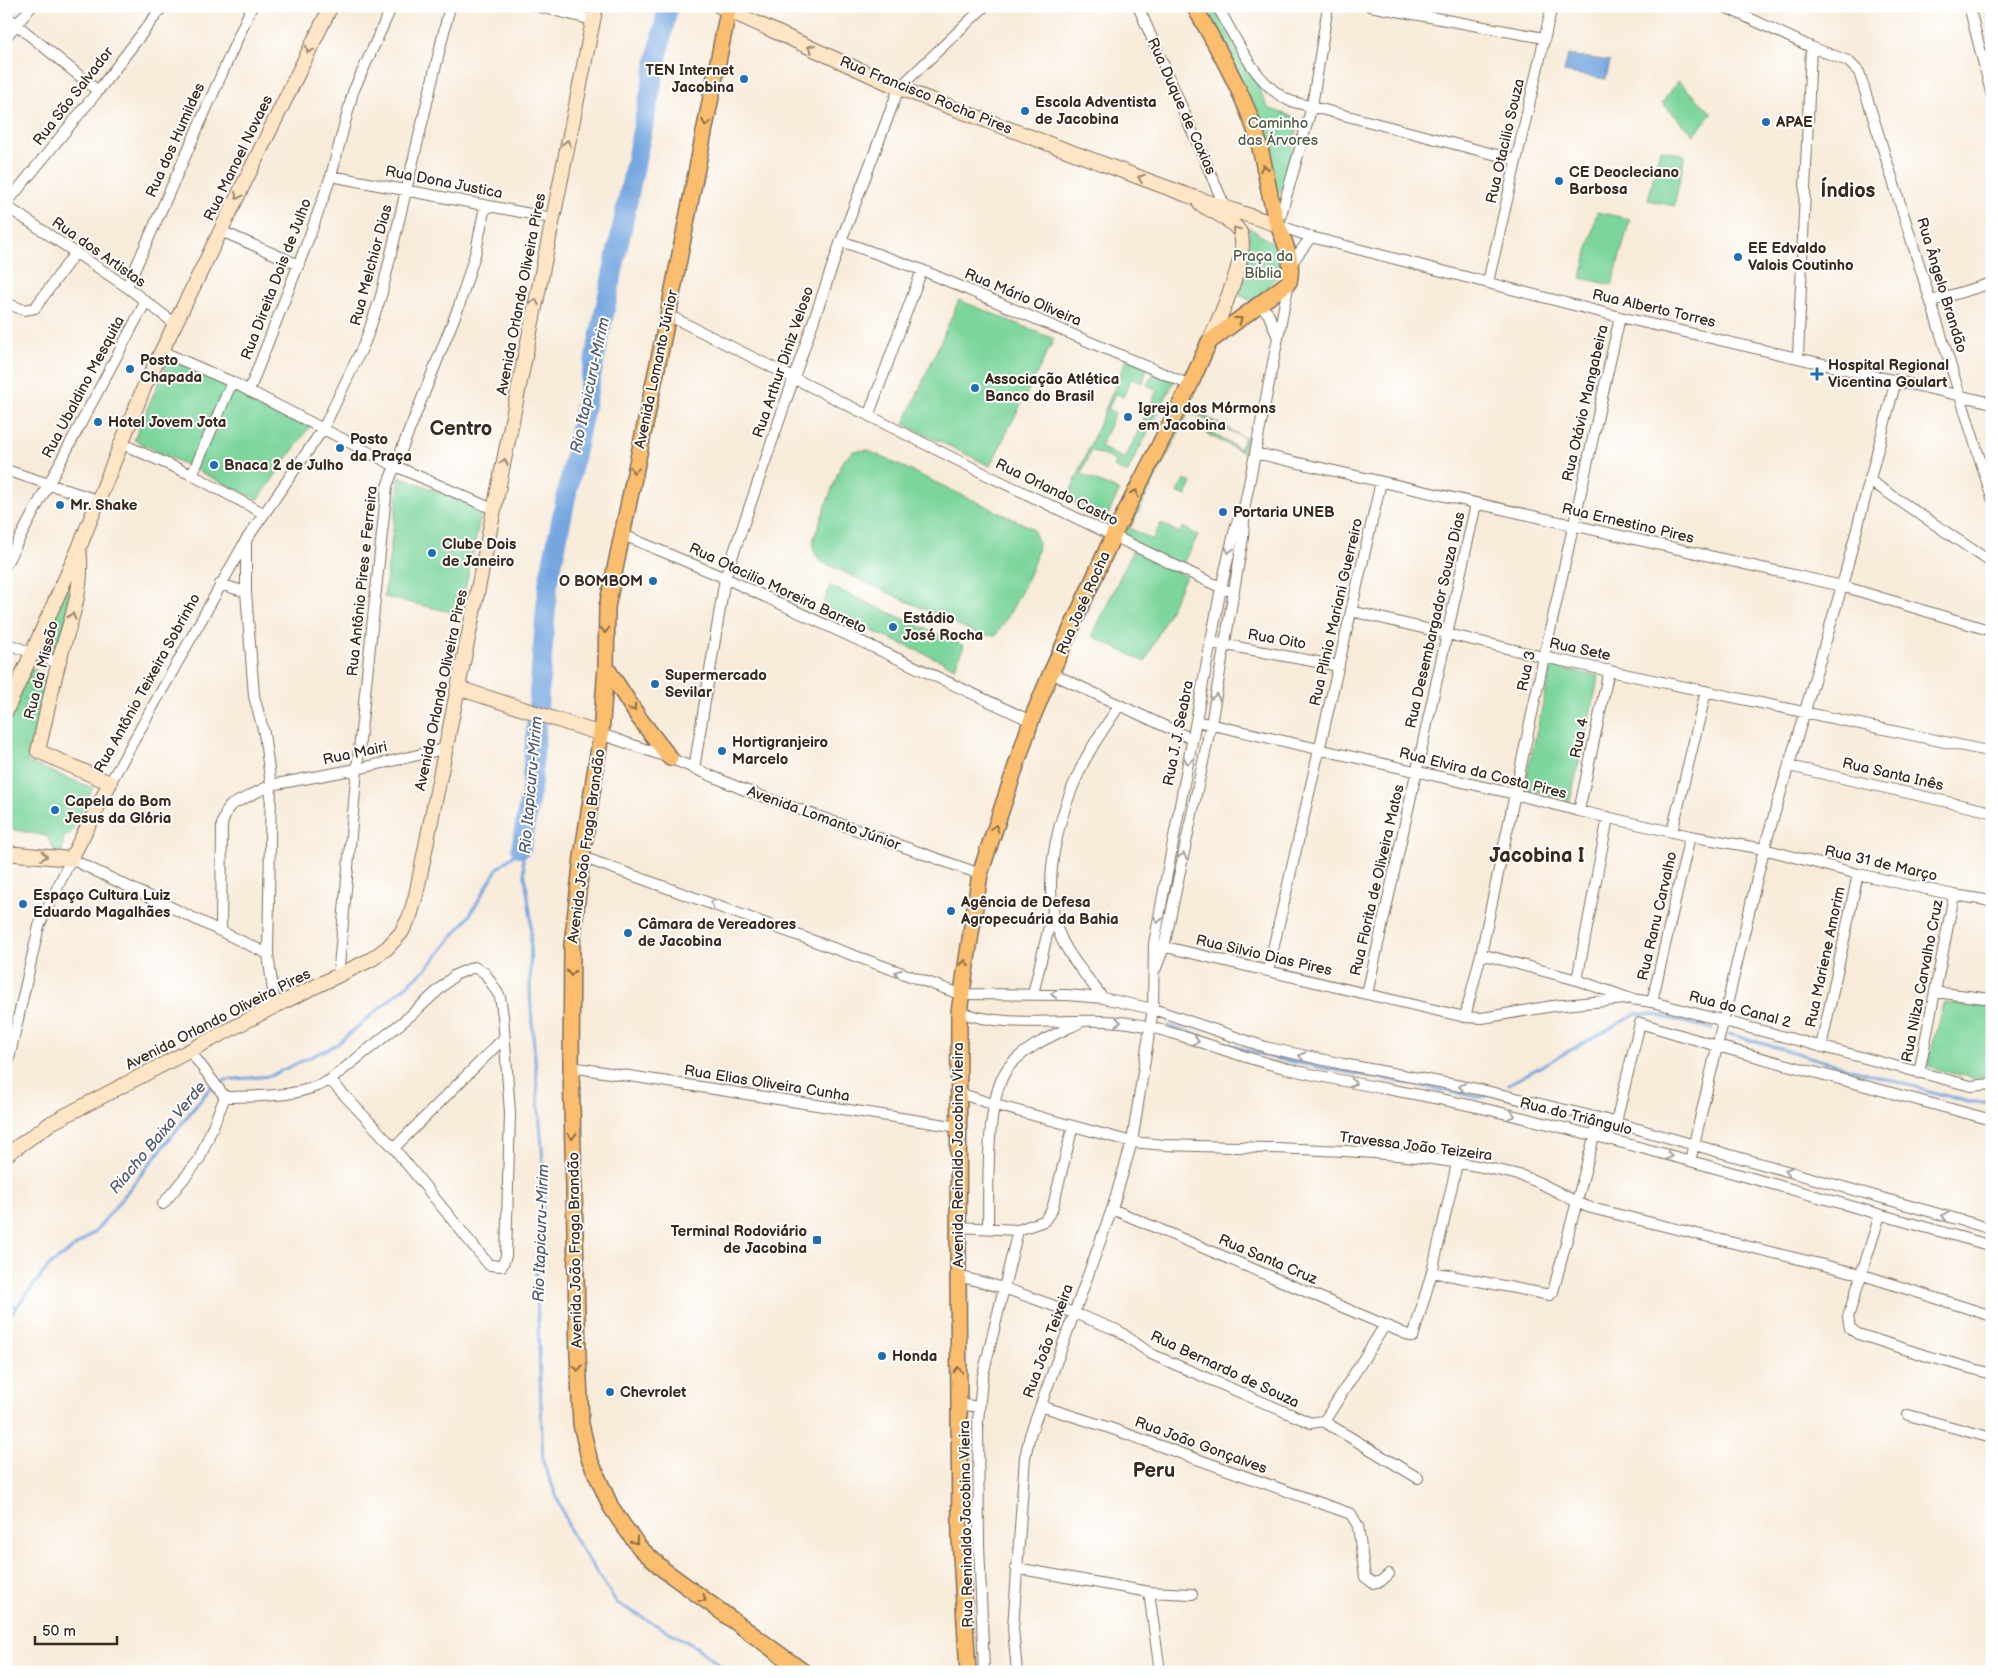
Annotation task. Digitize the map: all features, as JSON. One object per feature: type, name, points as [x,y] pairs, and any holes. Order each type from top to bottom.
[{"type":"main road","points":[[1194,6],[1214,41],[1254,128],[1276,220],[1291,264],[1289,282],[1209,342]]},
{"type":"main road","name":"Avenida Lomanto Júnior","points":[[601,734],[606,667],[607,607],[620,534],[668,315],[725,8]]},
{"type":"main road","name":"Rua José Rocha","points":[[980,874],[1030,721],[1113,536],[1190,385],[1209,342]]},
{"type":"main road","points":[[606,667],[640,718],[670,758]]},
{"type":"main road","name":"Avenida João Fraga Brandão","points":[[601,734],[582,856],[572,945],[571,1067],[578,1355],[582,1424],[590,1458],[610,1506],[640,1548],[664,1570],[804,1672]]},
{"type":"main road","name":"Avenida Reinaldo Jacobina Vieira","points":[[968,1672],[960,1545],[958,1404],[959,1012],[960,994],[980,874]]},
{"type":"street","points":[[6,37],[32,6]]},
{"type":"street","name":"Rua São Salvador","points":[[6,205],[98,92],[163,6]]},
{"type":"street","name":"Rua dos Humildes","points":[[127,287],[252,6]]},
{"type":"street","name":"Rua Manoel Novaes","points":[[161,351],[331,6]]},
{"type":"street","name":"Rua Direita Dois de Julho","points":[[249,392],[331,176],[353,92],[392,6]]},
{"type":"street","name":"Rua Melchior Dias","points":[[263,513],[323,429],[374,321],[450,6]]},
{"type":"street","points":[[536,6],[594,13]]},
{"type":"street","name":"Rua Arthur Diniz Veloso","points":[[694,768],[725,578],[842,241],[899,88],[985,6]]},
{"type":"street","name":"Rua Duque de Caxias","points":[[1138,6],[1225,207]]},
{"type":"street","points":[[1217,6],[1259,77],[1268,88],[1290,101],[1516,160]]},
{"type":"street","points":[[1276,220],[1312,106],[1328,6]]},
{"type":"street","points":[[1370,6],[1544,38]]},
{"type":"street","name":"Rua Otacilio Souza","points":[[1488,282],[1552,6]]},
{"type":"street","points":[[1723,6],[1810,47],[1798,357]]},
{"type":"street","points":[[1969,6],[1992,96]]},
{"type":"street","name":"Rua Francisco Rocha Pires","points":[[725,8],[899,88],[1187,195],[1276,220],[1311,237]]},
{"type":"street","name":"Avenida Orlando Oliveira Pires","points":[[6,1155],[51,1123],[275,1006],[372,959],[387,948],[401,933],[410,916],[416,895],[444,749],[495,510],[594,13]]},
{"type":"street","points":[[6,16],[98,92]]},
{"type":"street","name":"Rua Ângelo Brandão","points":[[1810,47],[1848,61],[1859,72],[1863,80],[1992,498]]},
{"type":"street","name":"Rua Dona Justica","points":[[331,176],[552,218]]},
{"type":"street","points":[[1187,195],[1230,222],[1238,230],[1242,239],[1242,249],[1228,296],[1209,342]]},
{"type":"street","name":"Rua dos Artistas","points":[[6,205],[127,287],[174,323]]},
{"type":"street","name":"Rua Antônio Pires e Ferreira","points":[[338,977],[357,770],[387,486],[393,465],[410,431],[459,306],[476,251],[485,206]]},
{"type":"street","points":[[221,231],[299,264]]},
{"type":"street","points":[[1291,264],[1311,237]]},
{"type":"street","name":"Rua Alberto Torres","points":[[1311,237],[1620,317],[1992,403]]},
{"type":"street","name":"Rua Mário Oliveira","points":[[842,241],[922,270],[1190,385]]},
{"type":"street","points":[[6,303],[30,310],[39,305],[75,253]]},
{"type":"street","points":[[870,414],[922,270]]},
{"type":"street","name":"Rua J. J. Seabra","points":[[1159,946],[1178,877],[1211,724],[1234,593],[1244,526],[1245,504],[1289,282]]},
{"type":"street","points":[[1932,301],[1992,284]]},
{"type":"street","name":"Rua Ubaldino Mesquita","points":[[6,564],[145,302]]},
{"type":"street","points":[[1258,305],[1268,313],[1278,340]]},
{"type":"street","name":"Rua Orlando Castro","points":[[668,315],[1113,536],[1234,593]]},
{"type":"street","name":"Rua Otávio Mangabeira","points":[[1573,526],[1620,317]]},
{"type":"street","points":[[161,351],[232,382],[393,465],[495,510]]},
{"type":"street","name":"Rua da Missão","points":[[6,711],[30,653],[79,548],[120,443],[161,351]]},
{"type":"street","points":[[1690,1161],[1764,849],[1842,586],[1896,380]]},
{"type":"street","points":[[192,475],[232,382]]},
{"type":"street","points":[[120,443],[192,475],[263,513]]},
{"type":"street","name":"Rua Ernestino Pires","points":[[1255,453],[1842,586],[1992,630]]},
{"type":"street","points":[[6,470],[97,500]]},
{"type":"street","points":[[1869,480],[1992,563]]},
{"type":"street","name":"Rua Plinio Mariani Guerreiro","points":[[1268,971],[1381,482]]},
{"type":"street","name":"Rua J. J. Seabra","points":[[1149,1026],[1166,874],[1221,588],[1236,525],[1245,504]]},
{"type":"street","name":"Rua Desembargador Souza Dias","points":[[1416,771],[1476,504]]},
{"type":"street","name":"Rua Antônio Teixeira Sobrinho","points":[[6,1072],[39,926],[70,859],[110,783],[220,584],[263,513]]},
{"type":"street","name":"Rua 3","points":[[1465,1017],[1481,954],[1573,526]]},
{"type":"street","name":"Rua Otacilio Moreira Barreto","points":[[620,534],[725,578],[1030,721]]},
{"type":"street","points":[[246,540],[246,592],[254,696],[264,733],[271,784],[268,954],[275,1006]]},
{"type":"street","name":"Rua da Missão","points":[[79,548],[81,563],[80,587],[58,663],[38,751],[110,783]]},
{"type":"street","points":[[220,584],[246,592]]},
{"type":"street","name":"Rua Sete","points":[[1351,611],[1544,657],[1992,752]]},
{"type":"street","name":"Rua Oito","points":[[1210,642],[1339,666]]},
{"type":"street","points":[[6,643],[58,663]]},
{"type":"street","name":"Rua 4","points":[[1579,811],[1609,670]]},
{"type":"street","points":[[1051,673],[1192,739]]},
{"type":"street","points":[[458,688],[601,734]]},
{"type":"street","points":[[1672,832],[1706,691]]},
{"type":"street","points":[[1103,998],[1063,943],[1056,924],[1053,908],[1052,863],[1059,832],[1081,768],[1119,706]]},
{"type":"street","name":"Rua Elvira da Costa Pires","points":[[1196,721],[1515,794],[1608,818],[1690,836],[1764,849]]},
{"type":"street","name":"Avenida Lomanto Júnior","points":[[601,734],[670,758],[742,788],[980,874]]},
{"type":"street","name":"Rua Mairi","points":[[221,931],[220,849],[224,816],[232,805],[271,784],[357,770],[444,749]]},
{"type":"street","name":"Rua Santa Inês","points":[[1788,766],[1992,812]]},
{"type":"street","name":"Rua Florita de Oliveira Matos","points":[[1367,994],[1416,771]]},
{"type":"street","points":[[1577,980],[1608,818]]},
{"type":"street","name":"Rua Ranu Carvalho","points":[[1652,1002],[1690,836]]},
{"type":"street","name":"Rua 31 de Março","points":[[1764,849],[1858,874],[1954,895],[1992,901]]},
{"type":"street","points":[[6,853],[70,859],[268,954]]},
{"type":"street","points":[[582,856],[960,994]]},
{"type":"street","points":[[1166,874],[1178,877]]},
{"type":"street","name":"Rua Mariene Amorim","points":[[1820,1046],[1858,874]]},
{"type":"street","name":"Rua Nilza Carvalho Cruz","points":[[1919,1073],[1954,895]]},
{"type":"street","points":[[1033,994],[1053,908]]},
{"type":"street","name":"Rua Silvio Dias Pires","points":[[1159,946],[1465,1017],[1482,1018],[1553,1006],[1631,998]]},
{"type":"street","name":"Rua do Canal 2","points":[[1481,954],[1577,980],[1631,998],[1722,1020],[1919,1073],[1971,1086],[1992,1084]]},
{"type":"street","points":[[219,1090],[294,1094],[316,1088],[330,1080],[410,1016],[455,975],[469,968],[480,968],[486,972],[500,997],[510,1114],[506,1256],[502,1266],[489,1265],[394,1148],[330,1080]]},
{"type":"street","points":[[1935,992],[1992,999]]},
{"type":"street","name":"Rua do Triângulo","points":[[960,994],[1033,994],[1103,998],[1152,1009],[1265,1047],[1343,1064],[1482,1090],[1616,1122],[1992,1229]]},
{"type":"street","points":[[959,1012],[975,1017],[1007,1021],[1086,1020],[1149,1026]]},
{"type":"street","points":[[988,1227],[992,1104],[1002,1074],[1024,1052],[1086,1020]]},
{"type":"street","points":[[1616,1122],[1640,1023],[1717,1046],[1992,1120]]},
{"type":"street","name":"Rua do Triângulo","points":[[1149,1026],[1292,1070],[1479,1107],[1690,1161],[1880,1215],[1991,1244]]},
{"type":"street","name":"Rua João Teixeira","points":[[1017,1672],[1013,1628],[1025,1457],[1041,1406],[1112,1208],[1132,1142],[1149,1026]]},
{"type":"street","points":[[394,1148],[503,1039]]},
{"type":"street","points":[[190,1051],[219,1090]]},
{"type":"street","name":"Rua Elias Oliveira Cunha","points":[[571,1067],[959,1127]]},
{"type":"street","points":[[163,1204],[199,1160],[219,1090]]},
{"type":"street","name":"Travessa João Teizeira","points":[[959,1093],[992,1104],[1132,1142],[1165,1145],[1361,1152],[1457,1164],[1534,1180],[1576,1203],[1860,1274],[1992,1316]]},
{"type":"street","points":[[1457,1164],[1432,1272],[1550,1295],[1553,1292],[1599,1118]]},
{"type":"street","points":[[958,1227],[1018,1230],[1044,1221],[1052,1210],[1074,1126]]},
{"type":"street","name":"Rua Santa Cruz","points":[[1112,1208],[1412,1337],[1432,1272]]},
{"type":"street","points":[[1880,1215],[1848,1317],[1850,1328],[1853,1331],[1930,1357],[1992,1374]]},
{"type":"street","name":"Rua Reninaldo Jacobina Vieira","points":[[984,1672],[978,1544],[977,1441],[979,1406],[982,1380],[1018,1230]]},
{"type":"street","name":"Rua Bernardo de Souza","points":[[958,1276],[1004,1288],[1074,1313],[1119,1331],[1151,1354],[1311,1423],[1323,1421]]},
{"type":"street","points":[[1385,1325],[1323,1421],[1418,1478]]},
{"type":"street","points":[[958,1404],[979,1406]]},
{"type":"street","name":"Rua João Gonçalves","points":[[1041,1406],[1107,1427],[1352,1514],[1358,1526],[1364,1577],[1374,1583],[1382,1581],[1389,1574]]},
{"type":"street","points":[[1908,1415],[1992,1438]]},
{"type":"street","points":[[960,1545],[978,1544]]},
{"type":"street","points":[[1016,1568],[1150,1592],[1192,1594]]},
{"type":"street","points":[[1150,1592],[1160,1672]]},
{"type":"green space","name":"Caminho das Árvores","points":[[1197,6],[1213,6],[1250,68],[1268,108],[1299,119],[1284,188],[1274,197],[1256,121]]},
{"type":"green space","points":[[1678,81],[1712,113],[1694,135],[1662,103]]},
{"type":"green space","points":[[1660,149],[1685,155],[1674,206],[1648,200]]},
{"type":"green space","points":[[1597,212],[1630,219],[1612,285],[1581,278]]},
{"type":"green space","name":"Praça da Bíblia","points":[[1247,226],[1281,249],[1283,265],[1277,277],[1252,302],[1236,292],[1248,251],[1249,234]]},
{"type":"green space","name":"Associação Atlética Banco do Brasil","points":[[959,300],[1054,339],[990,466],[904,424]]},
{"type":"green space","points":[[169,358],[240,389],[310,426],[258,500],[134,440]]},
{"type":"green space","points":[[1127,358],[1147,367],[1143,383],[1132,378],[1123,397],[1115,393],[1108,410],[1115,413],[1100,447],[1125,459],[1157,390],[1147,385],[1155,370],[1175,379],[1127,473],[1114,467],[1116,461],[1091,450],[1081,474],[1119,491],[1107,517],[1067,500]]},
{"type":"green space","points":[[1183,409],[1191,409],[1247,439],[1242,452],[1207,434],[1211,432],[1239,449],[1245,438],[1189,412],[1130,528],[1152,540],[1161,523],[1179,533],[1183,527],[1198,535],[1181,569],[1119,539]]},
{"type":"green space","points":[[867,450],[1032,528],[1038,542],[1034,563],[1015,604],[996,635],[982,636],[820,561],[813,550],[814,538],[842,462],[853,451]]},
{"type":"green space","name":"Clube Dois de Janeiro","points":[[400,476],[482,509],[460,614],[384,597]]},
{"type":"green space","points":[[1184,479],[1192,483],[1186,496],[1177,492]]},
{"type":"green space","points":[[1133,550],[1186,576],[1145,662],[1092,636]]},
{"type":"green space","points":[[71,573],[78,573],[56,657],[38,650]]},
{"type":"green space","name":"Estádio José Rocha","points":[[830,586],[964,646],[955,667],[821,609]]},
{"type":"green space","points":[[1551,667],[1599,676],[1570,801],[1524,788]]},
{"type":"green space","points":[[31,668],[51,679],[27,762],[93,788],[71,833],[64,836],[62,853],[55,853],[47,836],[6,828],[6,729]]},
{"type":"green space","points":[[1943,1003],[1992,1007],[1992,1077],[1977,1079],[1927,1067]]},
{"type":"water","points":[[1568,55],[1610,61],[1606,79],[1564,72]]},
{"type":"waterway","name":"Rio Itapicuru-Mirim","points":[[521,848],[531,791],[548,584],[668,6]]},
{"type":"waterway","name":"Rio Itapicuru-Mirim","points":[[521,848],[531,919],[530,995],[545,1187],[536,1265],[543,1462],[572,1535],[617,1603],[696,1647],[729,1672]]},
{"type":"waterway","name":"Riacho Baixa Verde","points":[[6,1320],[49,1266],[96,1231],[210,1088],[226,1080],[270,1076],[336,1045],[426,969],[468,918],[497,869],[521,849]]},
{"type":"waterway","points":[[1509,1084],[1636,1014],[1651,1014],[1712,1029]]},
{"type":"waterway","points":[[1168,1026],[1274,1058],[1479,1097],[1487,1096]]},
{"type":"waterway","points":[[1729,1034],[1968,1102],[1992,1102]]},
{"type":"waterway","points":[[6,1303],[17,1307]]},
{"type":"place","name":"TEN Internet Jacobina","points":[[744,79]]},
{"type":"place","name":"Escola Adventista de Jacobina","points":[[1025,111]]},
{"type":"place","name":"APAE","points":[[1766,122]]},
{"type":"place","name":"CE Deocleciano Barbosa","points":[[1559,181]]},
{"type":"place","name":"EE Edvaldo Valois Coutinho","points":[[1738,257]]},
{"type":"place","name":"Posto Chapada","points":[[130,369]]},
{"type":"place","name":"Hospital Regional Vicentina Goulart","points":[[1817,374]]},
{"type":"place","name":"Associação Atlética Banco do Brasil","points":[[975,388]]},
{"type":"place","name":"Igreja dos Mórmons em Jacobina","points":[[1128,417]]},
{"type":"place","name":"Hotel Jovem Jota","points":[[98,422]]},
{"type":"place","name":"Posto da Praça","points":[[340,448]]},
{"type":"place","name":"Bnaca 2 de Julho","points":[[214,465]]},
{"type":"place","name":"Mr. Shake","points":[[60,505]]},
{"type":"place","name":"Portaria UNEB","points":[[1223,512]]},
{"type":"place","name":"Clube Dois de Janeiro","points":[[432,553]]},
{"type":"place","name":"O BOMBOM","points":[[653,581]]},
{"type":"place","name":"Estádio José Rocha","points":[[893,627]]},
{"type":"place","name":"Supermercado Sevilar","points":[[655,684]]},
{"type":"place","name":"Hortigranjeiro Marcelo","points":[[722,751]]},
{"type":"place","name":"Capela do Bom Jesus da Glória","points":[[55,810]]},
{"type":"place","name":"Espaço Cultura Luiz Eduardo Magalhães","points":[[23,904]]},
{"type":"place","name":"Agência de Defesa Agropecuária da Bahia","points":[[951,911]]},
{"type":"place","name":"Câmara de Vereadores de Jacobina","points":[[628,933]]},
{"type":"place","name":"Terminal Rodoviário de Jacobina","points":[[817,1240]]},
{"type":"place","name":"Honda","points":[[882,1356]]},
{"type":"place","name":"Chevrolet","points":[[610,1392]]},
{"type":"district","name":"Índios","points":[[1848,190]]},
{"type":"district","name":"Centro","points":[[461,428]]},
{"type":"district","name":"Jacobina I","points":[[1537,855]]},
{"type":"district","name":"Peru","points":[[1154,1470]]}]
